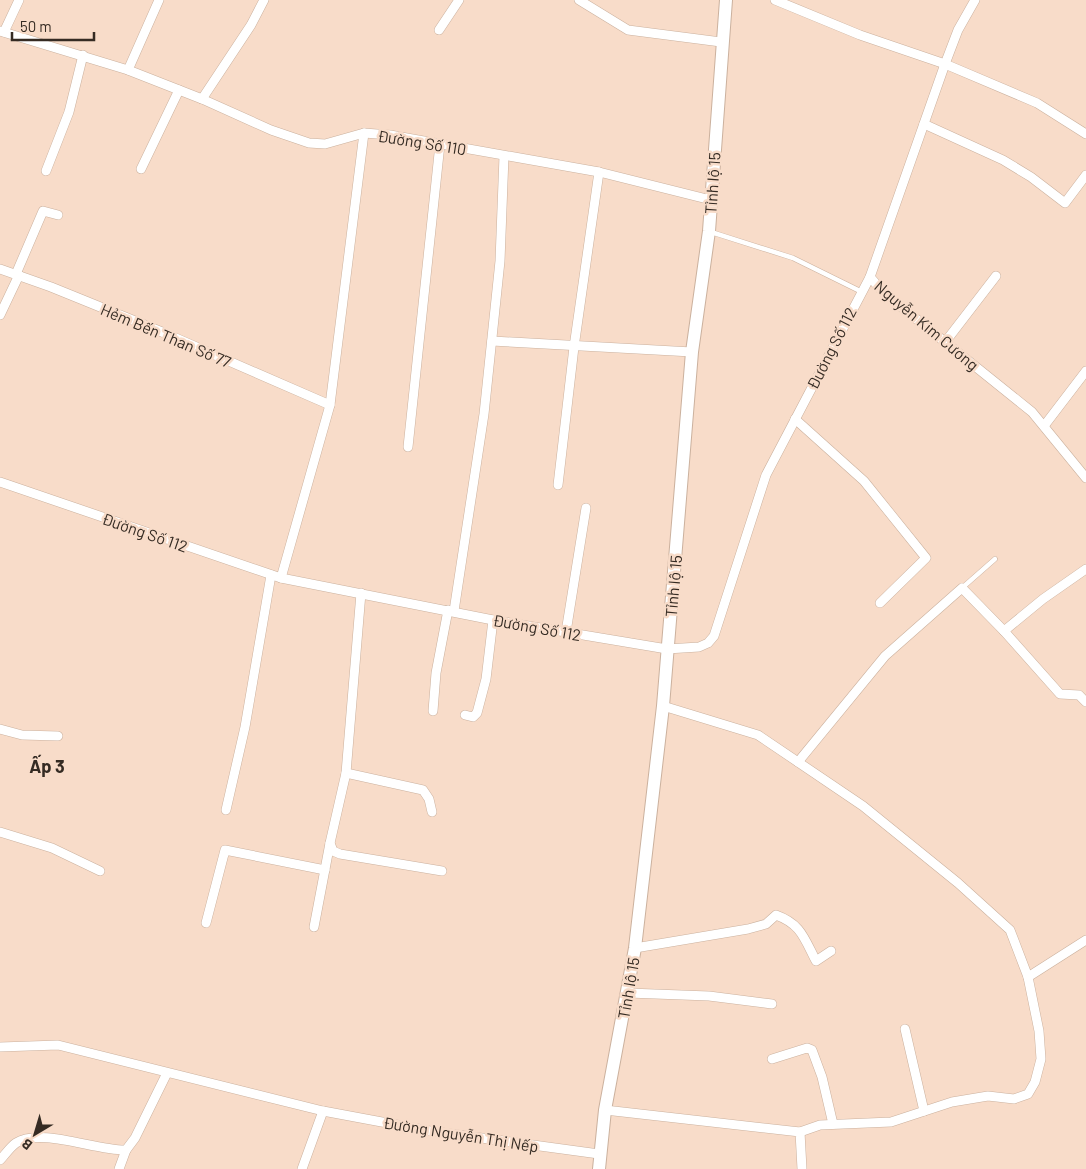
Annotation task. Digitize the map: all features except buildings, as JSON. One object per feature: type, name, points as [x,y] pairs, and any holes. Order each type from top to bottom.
[{"type":"main road","name":"Tỉnh lộ 15","points":[[599,1169],[599,1154],[605,1110],[628,993],[663,706],[692,352],[709,231],[726,0]]},
{"type":"street","points":[[2,32],[19,0]]},
{"type":"street","points":[[128,70],[160,0]]},
{"type":"street","points":[[202,99],[264,0]]},
{"type":"street","points":[[439,30],[459,0]]},
{"type":"street","points":[[579,0],[628,30],[722,42]]},
{"type":"street","points":[[775,0],[860,35],[945,64],[1036,103],[1086,134]]},
{"type":"street","name":"Nguyễn Kim Cương","points":[[974,0],[958,30],[945,64],[870,277],[884,293],[1032,412],[1086,478]]},
{"type":"street","name":"Đường Số 110","points":[[2,32],[128,70],[202,99],[271,130],[309,143],[325,144],[364,132],[599,172],[711,200]]},
{"type":"street","points":[[46,171],[69,112],[83,55]]},
{"type":"street","points":[[141,169],[179,90]]},
{"type":"street","points":[[924,124],[1003,160],[1031,177],[1065,203],[1086,175]]},
{"type":"street","points":[[281,578],[330,405],[364,132]]},
{"type":"street","points":[[408,446],[440,144]]},
{"type":"street","points":[[433,711],[436,674],[451,611],[484,414],[500,261],[504,156]]},
{"type":"street","points":[[558,485],[574,347],[599,172]]},
{"type":"street","points":[[0,315],[43,211],[58,215]]},
{"type":"street","name":"Hẻm Bến Than Số 77","points":[[0,269],[153,328],[330,405]]},
{"type":"street","points":[[946,341],[996,276]]},
{"type":"street","name":"Đường Số 112","points":[[0,482],[281,578],[493,620],[667,649],[699,647],[708,643],[714,636],[766,475],[860,291],[870,277]]},
{"type":"street","points":[[492,341],[692,352]]},
{"type":"street","points":[[1044,426],[1086,371]]},
{"type":"street","points":[[795,419],[864,481],[926,558],[880,603]]},
{"type":"street","points":[[566,632],[586,508]]},
{"type":"street","points":[[1004,631],[1043,598],[1086,569]]},
{"type":"street","points":[[226,810],[245,727],[271,575]]},
{"type":"street","points":[[798,762],[885,656],[962,588],[1004,631],[1060,694],[1075,694],[1086,702]]},
{"type":"street","points":[[314,928],[330,843],[346,774],[361,594]]},
{"type":"street","points":[[465,715],[474,717],[477,713],[486,679],[493,620]]},
{"type":"street","points":[[605,1110],[800,1132],[833,1124],[891,1122],[952,1102],[988,1096],[1014,1099],[1028,1094],[1035,1082],[1041,1059],[1039,1031],[1028,977],[1010,930],[958,882],[863,806],[758,735],[663,706]]},
{"type":"street","points":[[0,729],[22,735],[58,736]]},
{"type":"street","points":[[346,774],[423,790],[429,799],[432,812]]},
{"type":"street","points":[[0,832],[52,848],[100,871]]},
{"type":"street","points":[[330,843],[334,851],[340,854],[442,871]]},
{"type":"street","points":[[206,923],[225,850],[325,870]]},
{"type":"street","points":[[634,948],[748,929],[766,924],[776,915],[791,921],[802,935],[816,960],[831,950]]},
{"type":"street","points":[[1028,977],[1086,940]]},
{"type":"street","points":[[628,993],[709,996],[772,1004]]},
{"type":"street","points":[[904,1029],[924,1111]]},
{"type":"street","name":"Đường Nguyễn Thị Nếp","points":[[0,1046],[58,1045],[167,1074],[323,1110],[430,1131],[599,1154]]},
{"type":"street","points":[[772,1059],[807,1048],[812,1050],[822,1077],[833,1124]]},
{"type":"street","points":[[119,1169],[126,1150],[135,1138],[167,1074]]},
{"type":"street","points":[[302,1169],[323,1110]]},
{"type":"street","points":[[800,1132],[802,1169]]},
{"type":"street","points":[[0,1160],[17,1143],[34,1139],[64,1138],[84,1146],[126,1150]]},
{"type":"lane","points":[[709,231],[793,258],[860,291]]},
{"type":"lane","points":[[962,588],[995,559]]},
{"type":"district","name":"Ấp 3","points":[[47,766]]}]
